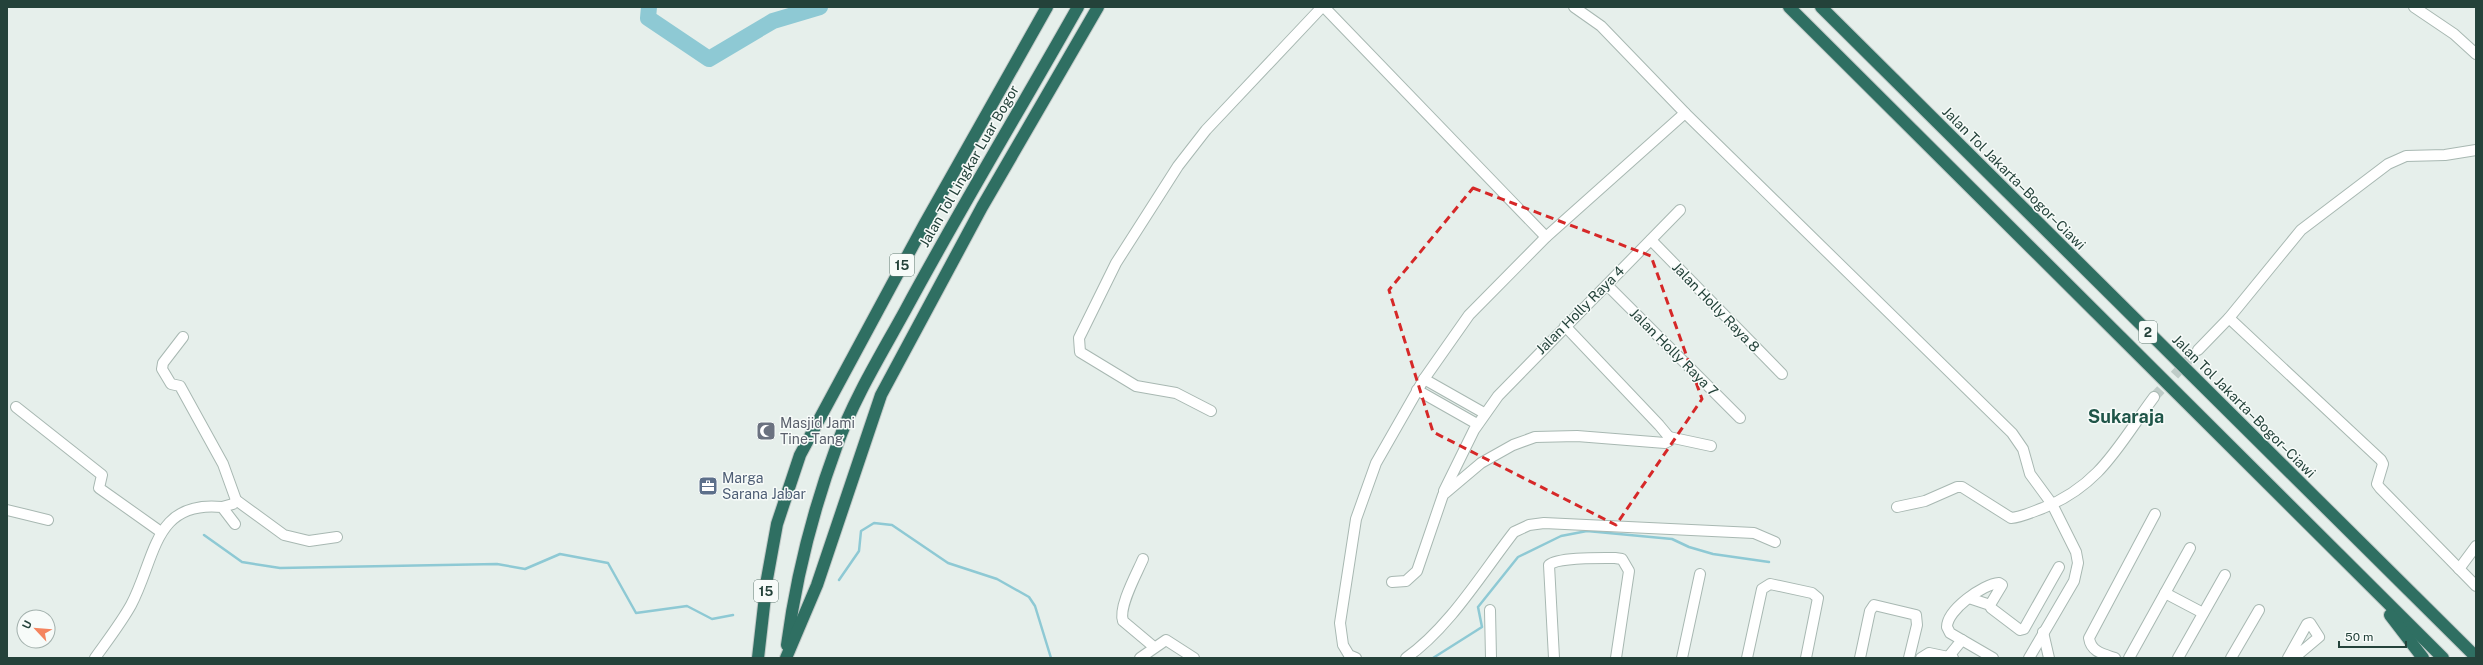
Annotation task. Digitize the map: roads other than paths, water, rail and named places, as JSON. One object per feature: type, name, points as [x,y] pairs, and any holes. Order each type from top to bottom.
[{"type":"highway","name":"Jalan Tol Lingkar Luar Bogor","points":[[785,658],[794,596],[817,505],[837,444],[867,381],[947,233],[1078,7]]},
{"type":"highway","points":[[785,658],[817,585],[881,395],[982,207],[1098,7]]},
{"type":"highway","name":"2","points":[[1789,7],[2443,658]]},
{"type":"highway","name":"Jalan Tol Jakarta–Bogor–Ciawi","points":[[1821,7],[2476,657]]},
{"type":"highway","name":"Jalan Tol Lingkar Luar Bogor","points":[[758,658],[767,579],[777,524],[800,455],[921,230],[1045,10]]},
{"type":"highway","points":[[2360,576],[2423,658]]},
{"type":"street","points":[[1211,411],[1176,393],[1136,386],[1080,352],[1079,338],[1116,263],[1178,166],[1211,124],[1323,7],[1546,237]]},
{"type":"street","points":[[1574,7],[1601,26],[1685,113],[2012,433],[2023,449],[2030,474],[2052,504],[2076,552],[2078,563],[2074,581],[2029,658]]},
{"type":"street","points":[[2414,7],[2454,34],[2476,54]]},
{"type":"street","points":[[1351,657],[1343,645],[1340,623],[1356,519],[1376,464],[1417,390],[1469,316],[1546,237],[1685,113]]},
{"type":"street","points":[[2198,350],[2229,318],[2301,230],[2388,164],[2406,156],[2445,155],[2476,150]]},
{"type":"street","name":"Jalan Holly Raya 4","points":[[1392,582],[1406,581],[1417,571],[1443,495],[1477,424],[1484,413],[1514,377],[1680,210]]},
{"type":"street","name":"Jalan Holly Raya 8","points":[[1651,240],[1782,374]]},
{"type":"street","name":"Jalan Holly Raya 7","points":[[1607,285],[1740,418]]},
{"type":"street","points":[[2229,318],[2381,460],[2383,464],[2377,484],[2380,488],[2476,586]]},
{"type":"street","points":[[1565,326],[1669,437],[1711,446]]},
{"type":"street","points":[[182,338],[164,363],[162,369],[171,384],[180,386],[223,464],[236,500],[284,535],[309,541],[337,537]]},
{"type":"street","points":[[1424,379],[1484,413]]},
{"type":"street","points":[[1417,390],[1477,424]]},
{"type":"street","points":[[1897,507],[1925,501],[1957,487],[1962,487],[2011,518],[2019,517],[2052,504],[2086,483],[2102,469],[2154,397]]},
{"type":"street","points":[[16,407],[102,475],[100,488],[161,532]]},
{"type":"street","points":[[1443,495],[1481,463],[1514,445],[1535,437],[1577,436],[1665,444],[1669,441],[1669,437]]},
{"type":"street","points":[[95,658],[130,605],[161,532],[174,516],[182,512],[208,506],[222,508],[233,504],[236,500]]},
{"type":"street","points":[[222,508],[235,524]]},
{"type":"street","points":[[7,510],[48,520]]},
{"type":"street","points":[[2115,658],[2096,651],[2088,638],[2155,514]]},
{"type":"street","points":[[1406,658],[1423,646],[1444,623],[1514,532],[1529,525],[1544,523],[1645,526],[1754,533],[1775,542]]},
{"type":"street","points":[[2459,569],[2476,546]]},
{"type":"street","points":[[2129,658],[2190,548]]},
{"type":"street","points":[[1554,658],[1549,565],[1559,561],[1615,558],[1622,560],[1629,571],[1616,658]]},
{"type":"street","points":[[1143,559],[1122,608],[1121,618],[1122,621],[1154,647]]},
{"type":"street","points":[[1969,598],[1990,605],[1994,613],[2020,630],[2024,629],[2059,567]]},
{"type":"street","points":[[1682,658],[1700,574]]},
{"type":"street","points":[[2178,658],[2225,575]]},
{"type":"street","points":[[1990,605],[2002,585],[1999,583],[1969,598],[1947,622],[1950,633],[1993,658]]},
{"type":"street","points":[[1747,658],[1762,589],[1770,584],[1812,594],[1818,598],[1806,658]]},
{"type":"street","points":[[2165,593],[2203,613]]},
{"type":"street","points":[[1860,658],[1870,611],[1874,605],[1916,616],[1918,625],[1909,658]]},
{"type":"street","points":[[1490,610],[1491,658]]},
{"type":"street","points":[[2231,658],[2259,610]]},
{"type":"street","points":[[2288,658],[2307,624],[2310,623],[2320,637],[2294,658]]},
{"type":"street","points":[[2043,632],[2048,658]]},
{"type":"street","points":[[1140,658],[1166,640],[1194,658]]},
{"type":"street","points":[[1921,658],[1929,653],[1951,657],[1962,640]]},
{"type":"waterway","points":[[649,7],[648,18],[709,59],[773,21],[820,7]]},
{"type":"waterway","points":[[839,580],[859,551],[861,531],[874,523],[892,525],[948,563],[997,579],[1029,597],[1035,606],[1051,658]]},
{"type":"waterway","points":[[1433,658],[1482,627],[1478,607],[1518,557],[1561,536],[1587,531],[1672,539],[1689,547],[1713,554],[1769,562]]},
{"type":"waterway","points":[[204,535],[242,562],[280,568],[497,564],[525,569],[560,554],[608,563],[636,613],[687,606],[712,619],[733,615]]},
{"type":"tunnel","points":[[2154,397],[2198,350]]},
{"type":"place","name":"Masjid Jami Tine-Tang","points":[[766,431]]},
{"type":"place","name":"Marga Sarana Jabar","points":[[708,486]]},
{"type":"district","name":"Sukaraja","points":[[2126,417]]}]
